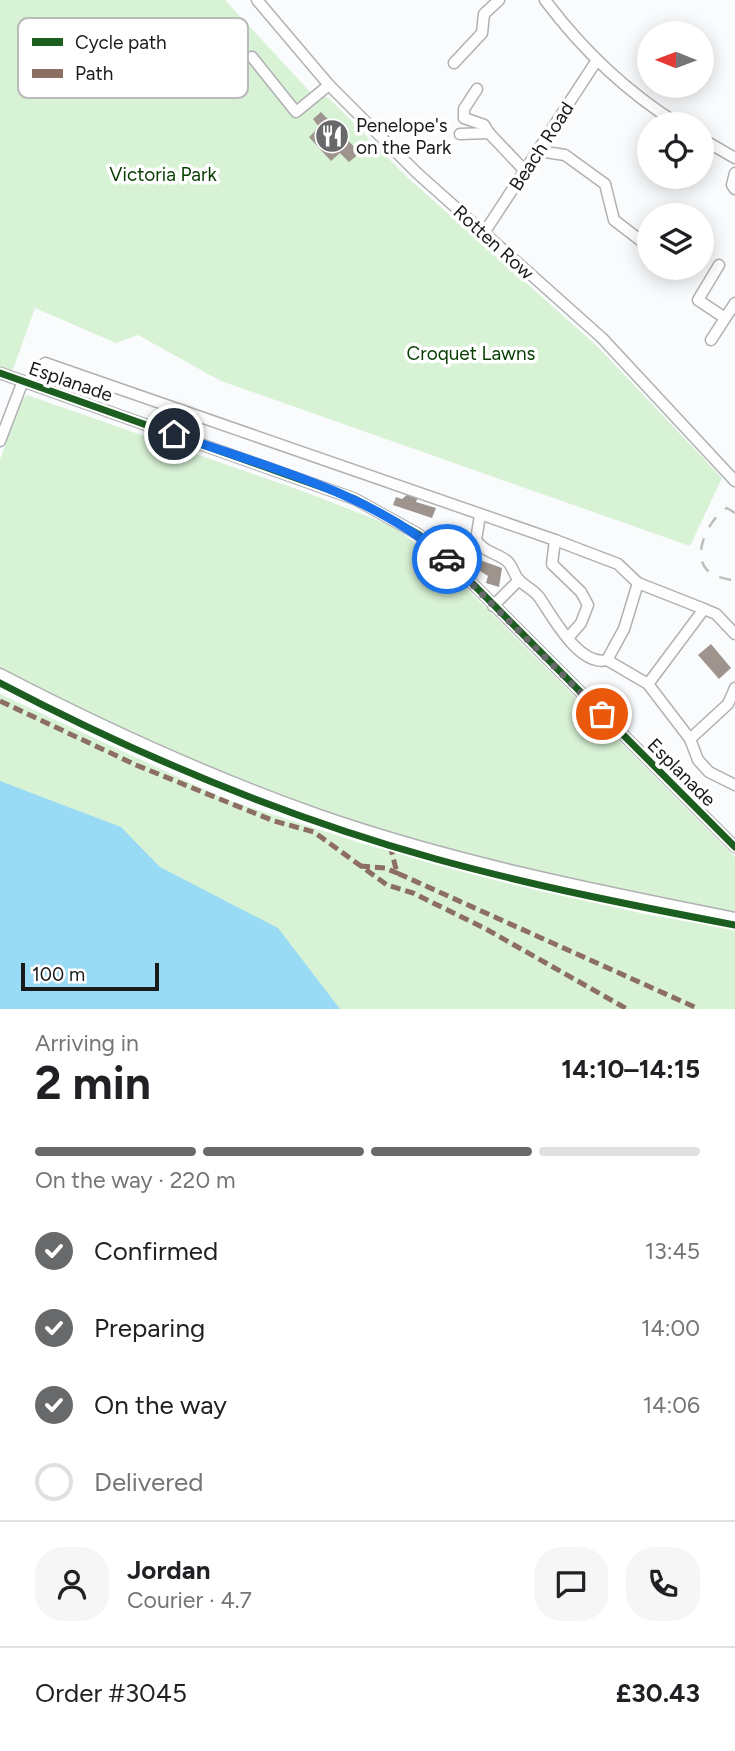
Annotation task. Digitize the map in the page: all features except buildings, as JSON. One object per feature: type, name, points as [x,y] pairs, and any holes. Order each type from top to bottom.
[{"type":"street","name":"Rotten Row","points":[[257,0],[330,85],[417,173],[602,338],[735,481]]},
{"type":"street","points":[[454,63],[482,33],[484,14],[499,0]]},
{"type":"street","points":[[545,0],[597,60],[659,112]]},
{"type":"street","points":[[252,57],[296,112],[330,85]]},
{"type":"street","name":"Beach Road","points":[[484,233],[597,60]]},
{"type":"street","points":[[477,89],[464,109],[464,118],[484,125],[525,171]]},
{"type":"street","points":[[460,134],[489,133]]},
{"type":"street","points":[[714,146],[735,158]]},
{"type":"street","points":[[538,151],[565,155],[606,184],[614,220],[637,238]]},
{"type":"street","points":[[735,173],[732,177],[735,189]]},
{"type":"street","points":[[719,265],[698,300],[725,318]]},
{"type":"street","points":[[711,340],[735,303]]},
{"type":"street","points":[[45,362],[618,564],[638,583],[716,614],[735,634]]},
{"type":"street","name":"Esplanade","points":[[0,373],[371,506],[418,534],[735,847]]},
{"type":"street","points":[[0,441],[23,380]]},
{"type":"street","points":[[480,515],[476,540],[483,550],[508,561],[519,580],[537,594],[568,638],[592,660],[607,660],[648,684],[690,739],[698,760],[735,785]]},
{"type":"street","points":[[555,540],[552,564],[581,592],[588,606],[581,623],[568,638]]},
{"type":"street","points":[[493,606],[519,580]]},
{"type":"street","points":[[607,660],[624,629],[638,583]]},
{"type":"street","points":[[648,684],[704,609]]},
{"type":"street","points":[[0,674],[146,747],[322,816],[510,871],[735,918]]},
{"type":"street","points":[[690,739],[732,708],[735,688]]},
{"type":"green space","name":"Victoria Park","points":[[0,0],[225,0],[242,18],[18,18],[18,98],[248,98],[248,25],[312,94],[329,98],[408,178],[596,345],[722,478],[690,546],[221,381],[138,335],[116,343],[35,308],[12,372],[0,368]]},
{"type":"green space","points":[[27,395],[305,492],[395,527],[450,572],[735,857],[735,913],[502,862],[331,813],[170,750],[0,670],[0,460],[20,402]]},
{"type":"green space","points":[[0,694],[227,800],[364,844],[497,880],[649,915],[735,928],[735,1009],[0,1009]]},
{"type":"water","points":[[0,781],[121,827],[160,867],[278,928],[340,1009],[0,1009]]},
{"type":"railway","points":[[735,513],[727,508],[714,519],[704,537],[701,556],[708,571],[735,581]]},
{"type":"marked path","points":[[0,701],[136,765],[274,821],[314,832],[387,885],[413,893],[486,929],[627,1009]]},
{"type":"marked path","points":[[390,845],[397,873],[699,1009]]},
{"type":"marked path","points":[[360,866],[385,868],[397,873],[396,877]]},
{"type":"cycle path","points":[[0,373],[355,499],[418,534],[450,561],[735,847]]},
{"type":"cycle path","points":[[0,683],[159,760],[324,824],[436,859],[510,878],[735,925]]},
{"type":"way so far","points":[[447,559],[602,714]]},
{"type":"place","name":"Penelope's on the Park","points":[[332,136]]},
{"type":"route","points":[[174,434],[371,506],[418,534],[447,559]]},
{"type":"park label","name":"Croquet Lawns","points":[[471,353]]}]
